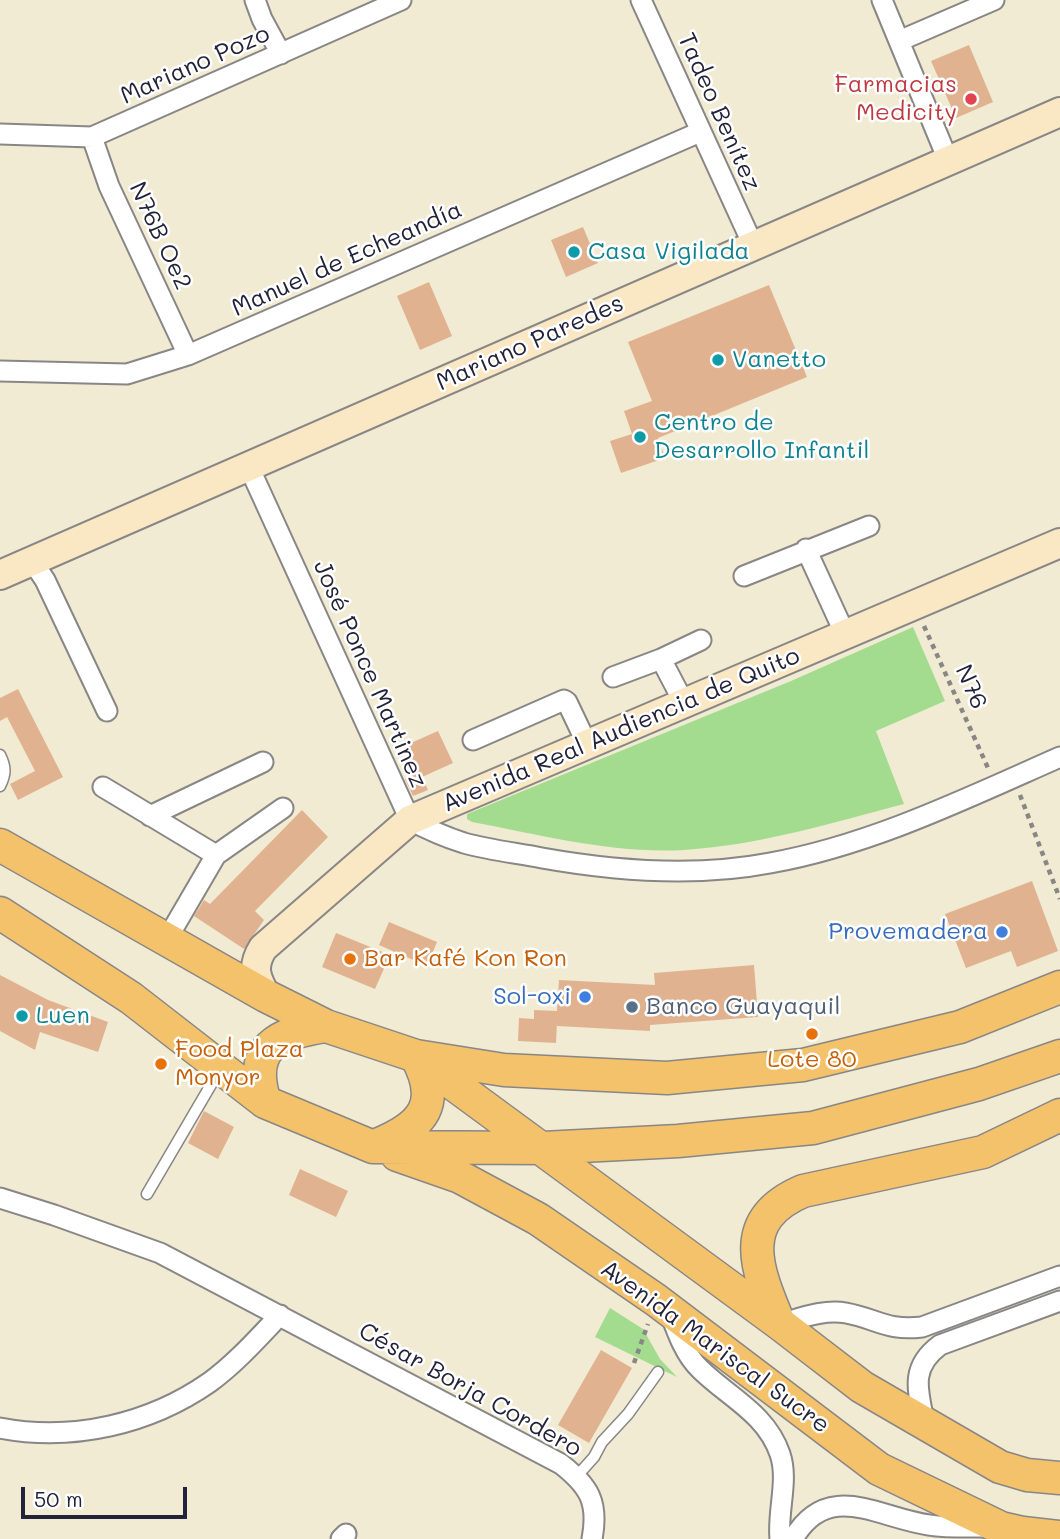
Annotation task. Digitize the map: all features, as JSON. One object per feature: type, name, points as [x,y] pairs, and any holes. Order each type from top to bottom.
[{"type":"main road","name":"Mariano Paredes","points":[[0,575],[1060,112]]},
{"type":"main road","name":"Avenida Real Audiencia de Quito","points":[[266,996],[256,978],[254,967],[263,948],[410,820],[1060,543]]},
{"type":"main road","points":[[0,845],[266,996],[326,1026],[416,1056],[504,1070],[667,1078],[803,1065],[960,1027],[1060,987]]},
{"type":"main road","points":[[0,913],[131,998],[265,1102],[373,1147],[542,1148],[678,1141],[813,1128],[979,1084],[1060,1056]]},
{"type":"main road","points":[[265,1102],[258,1072],[269,1047],[281,1037],[300,1030],[326,1026]]},
{"type":"main road","points":[[373,1147],[395,1138],[424,1114],[429,1091],[426,1074],[416,1056]]},
{"type":"main road","points":[[416,1056],[862,1387],[1000,1467],[1027,1475],[1060,1478]]},
{"type":"main road","points":[[780,1324],[763,1284],[755,1247],[763,1224],[789,1197],[803,1191],[983,1152],[1060,1115]]},
{"type":"main road","name":"Avenida Mariscal Sucre","points":[[373,1147],[460,1177],[538,1219],[662,1305],[879,1469],[1001,1528],[1060,1537]]},
{"type":"street","points":[[255,0],[281,54]]},
{"type":"street","name":"Mariano Pozo","points":[[0,134],[92,137],[401,0]]},
{"type":"street","name":"Tadeo Benítez","points":[[641,0],[753,245]]},
{"type":"street","points":[[882,0],[948,160]]},
{"type":"street","points":[[899,41],[994,0]]},
{"type":"street","name":"Manuel de Echeandía","points":[[0,371],[127,374],[188,355],[700,132]]},
{"type":"street","name":"N76B Oe2","points":[[92,137],[109,186],[188,355]]},
{"type":"street","name":"José Ponce Martinez","points":[[249,467],[410,820],[442,835],[466,843],[561,861],[646,869],[722,869],[769,864],[859,840],[1060,757]]},
{"type":"street","points":[[744,576],[869,526]]},
{"type":"street","points":[[806,549],[845,634]]},
{"type":"street","points":[[32,561],[45,580],[107,711]]},
{"type":"street","points":[[613,677],[701,640]]},
{"type":"street","points":[[661,659],[684,703]]},
{"type":"street","points":[[473,740],[564,700],[587,744]]},
{"type":"street","points":[[150,816],[263,762]]},
{"type":"street","points":[[103,788],[216,855]]},
{"type":"street","points":[[167,939],[216,855],[283,807]]},
{"type":"street","name":"César Borja Cordero","points":[[0,1198],[54,1214],[160,1253],[561,1464],[577,1476],[592,1499],[595,1512],[592,1539]]},
{"type":"street","points":[[780,1324],[822,1312],[844,1312],[892,1328],[922,1327],[1060,1276]]},
{"type":"street","points":[[998,1300],[1005,1322]]},
{"type":"street","points":[[925,1425],[918,1382],[924,1359],[940,1345],[1060,1301]]},
{"type":"street","points":[[662,1305],[698,1368],[747,1406],[774,1441],[781,1456],[783,1470],[780,1539]]},
{"type":"street","points":[[0,1428],[56,1433],[97,1429],[140,1418],[177,1402],[211,1381],[242,1356],[280,1315]]},
{"type":"street","points":[[793,1539],[810,1516],[833,1506],[844,1505],[929,1525],[1001,1528]]},
{"type":"lane","points":[[0,755],[5,765],[5,776],[0,786]]},
{"type":"lane","points":[[147,1194],[221,1067]]},
{"type":"lane","points":[[577,1476],[628,1414],[658,1372]]},
{"type":"path","name":"N76","points":[[915,604],[1005,781],[1060,899]]},
{"type":"path","points":[[634,1363],[662,1305]]},
{"type":"green space","points":[[913,627],[945,701],[876,731],[904,804],[768,838],[684,850],[604,846],[551,838],[467,819],[467,814],[791,681]]},
{"type":"green space","points":[[610,1308],[643,1329],[660,1359],[677,1377],[595,1337]]},
{"type":"building","points":[[969,45],[993,102],[956,118],[931,61]]},
{"type":"building","name":"Casa Vigilada","points":[[583,227],[598,263],[566,277],[551,240]]},
{"type":"building","points":[[429,282],[452,336],[420,350],[397,296]]},
{"type":"building","name":"Vanetto","points":[[769,285],[807,377],[658,438],[665,458],[621,473],[610,441],[632,434],[624,411],[652,401],[628,342]]},
{"type":"building","points":[[18,689],[63,777],[18,800],[10,784],[35,771],[7,717],[0,721],[0,698]]},
{"type":"building","points":[[438,731],[453,763],[422,777],[428,790],[413,796],[405,779],[415,774],[402,747]]},
{"type":"building","points":[[302,810],[328,837],[255,911],[264,920],[244,949],[194,916],[204,900],[210,904]]},
{"type":"building","name":"Provemadera","points":[[1032,881],[1058,951],[1017,967],[1011,951],[966,968],[945,914]]},
{"type":"building","points":[[389,922],[437,942],[427,966],[379,945]]},
{"type":"building","name":"Bar Kafé Kon Ron","points":[[336,933],[390,955],[375,989],[322,967]]},
{"type":"building","points":[[754,965],[758,1017],[650,1025],[650,1031],[557,1026],[557,1022],[556,1043],[518,1041],[519,1018],[534,1019],[534,1010],[557,1011],[559,980],[655,985],[654,973]]},
{"type":"building","points":[[0,975],[48,1000],[108,1022],[98,1052],[40,1032],[35,1050],[0,1031]]},
{"type":"building","points":[[204,1111],[234,1127],[218,1159],[188,1143]]},
{"type":"building","points":[[300,1169],[348,1191],[336,1217],[289,1195]]},
{"type":"building","points":[[601,1350],[632,1368],[589,1443],[558,1425]]},
{"type":"place","name":"Farmacias Medicity","points":[[971,99]]},
{"type":"place","name":"Casa Vigilada","points":[[574,252]]},
{"type":"place","name":"Vanetto","points":[[718,360]]},
{"type":"place","name":"Centro de Desarrollo Infantil","points":[[640,437]]},
{"type":"place","name":"Provemadera","points":[[1002,932]]},
{"type":"place","name":"Bar Kafé Kon Ron","points":[[350,959]]},
{"type":"place","name":"Sol-oxi","points":[[585,997]]},
{"type":"place","name":"Banco Guayaquil","points":[[632,1007]]},
{"type":"place","name":"Luen","points":[[22,1016]]},
{"type":"place","name":"Lote 80","points":[[812,1034]]},
{"type":"place","name":"Food Plaza Monyor","points":[[161,1064]]}]
